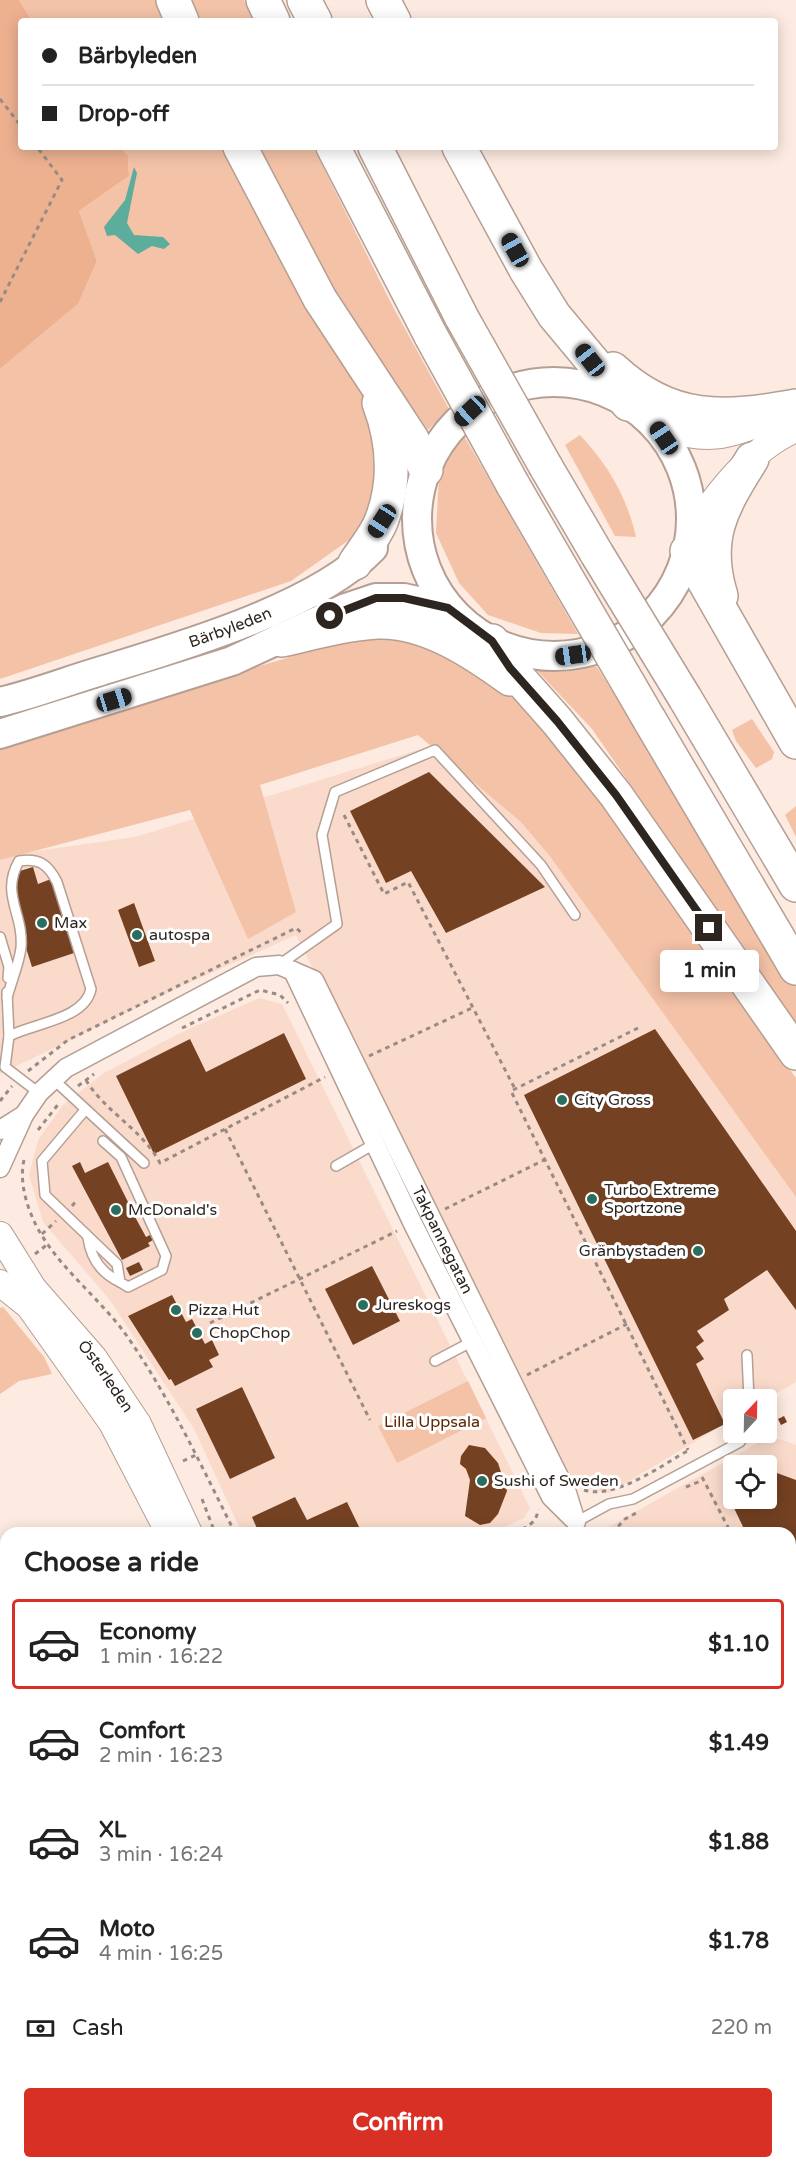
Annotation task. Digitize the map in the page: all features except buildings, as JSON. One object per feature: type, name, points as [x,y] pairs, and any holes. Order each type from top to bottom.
[{"type":"highway","points":[[173,0],[181,18]]},
{"type":"highway","points":[[263,0],[272,18]]},
{"type":"highway","points":[[304,0],[313,18]]},
{"type":"highway","points":[[384,0],[393,18]]},
{"type":"highway","points":[[242,150],[320,299],[412,439],[423,479]]},
{"type":"highway","points":[[335,150],[431,336],[513,484],[796,968]]},
{"type":"highway","points":[[377,150],[462,318],[546,467],[796,885]]},
{"type":"highway","points":[[461,150],[526,270],[554,315],[628,404]]},
{"type":"highway","points":[[554,315],[617,373],[661,402],[700,415],[743,415],[796,407]]},
{"type":"highway","points":[[355,563],[382,521],[390,492],[392,458],[385,418],[369,373]]},
{"type":"highway","points":[[733,634],[719,589],[713,561],[713,541],[729,496],[752,459]]},
{"type":"highway","points":[[689,542],[733,634],[796,742]]},
{"type":"highway","points":[[282,640],[335,628],[378,622],[410,626],[470,652],[540,702]]},
{"type":"highway","points":[[492,641],[510,668],[616,795],[796,1053]]},
{"type":"main road","name":"Bärbyleden","points":[[0,702],[222,631],[285,605],[338,576],[370,551],[395,524],[423,479],[437,447],[450,430],[470,411],[501,391],[557,381],[591,386],[628,404],[655,424]]},
{"type":"main road","points":[[655,424],[685,435],[725,436],[796,407]]},
{"type":"main road","points":[[655,424],[683,471],[690,505],[689,542]]},
{"type":"main road","points":[[423,479],[416,537],[424,569],[448,608],[492,641],[522,652],[555,657],[591,652],[622,640],[639,629],[660,606],[677,577],[689,542],[713,502],[752,459],[796,429]]},
{"type":"main road","name":"Bärbyleden","points":[[0,735],[154,688],[232,661],[282,640],[346,608],[376,598],[404,598],[448,608]]},
{"type":"main road","name":"Österleden","points":[[0,1235],[33,1288],[94,1358],[138,1424],[186,1527]]},
{"type":"main road","name":"Österleden","points":[[0,1283],[29,1306],[112,1423],[166,1527]]},
{"type":"street","points":[[0,1168],[24,1115],[39,1093],[66,1068],[182,1004],[256,967],[286,968]]},
{"type":"street","name":"Takpannegatan","points":[[286,968],[383,1139],[480,1338],[567,1494],[573,1527]]},
{"type":"street","points":[[0,1130],[24,1115]]},
{"type":"lane","points":[[286,968],[337,924],[322,835],[335,792],[435,750],[541,865],[575,915]]},
{"type":"lane","points":[[7,998],[21,949],[16,925],[4,892],[5,880],[10,870],[19,861],[40,861],[50,868],[57,882],[91,989],[89,1000],[78,1010],[29,1026],[9,1036]]},
{"type":"lane","points":[[0,937],[9,967],[7,998],[9,1036],[2,1066],[39,1093]]},
{"type":"lane","points":[[53,1079],[144,1163]]},
{"type":"lane","points":[[85,1110],[42,1161],[45,1195],[87,1238],[103,1248],[117,1264],[120,1282]]},
{"type":"lane","points":[[336,1166],[383,1139]]},
{"type":"lane","points":[[87,1238],[91,1255],[107,1276],[128,1287],[162,1270],[166,1256],[121,1157],[103,1141]]},
{"type":"lane","points":[[435,1361],[480,1338]]},
{"type":"lane","points":[[747,1354],[749,1389]]},
{"type":"lane","points":[[576,1527],[609,1504],[633,1499],[738,1443]]},
{"type":"path","points":[[0,99],[18,122]]},
{"type":"path","points":[[0,302],[63,180],[39,150]]},
{"type":"path","points":[[344,815],[384,894],[408,882],[515,1089]]},
{"type":"path","points":[[172,1033],[260,990],[280,994],[288,1003]]},
{"type":"path","points":[[365,1058],[472,1008]]},
{"type":"path","points":[[638,1028],[511,1090],[728,1527]]},
{"type":"path","points":[[86,1080],[94,1095],[126,1121],[146,1142],[160,1163],[326,1077],[320,1066]]},
{"type":"path","points":[[36,1134],[67,1094],[103,1068]]},
{"type":"path","points":[[225,1129],[370,1420]]},
{"type":"path","points":[[25,1155],[21,1174],[31,1214],[42,1234],[124,1332],[196,1455],[233,1527]]},
{"type":"path","points":[[441,1211],[546,1159]]},
{"type":"path","points":[[210,1323],[402,1229]]},
{"type":"path","points":[[523,1377],[627,1324]]},
{"type":"path","points":[[649,1472],[689,1450]]},
{"type":"path","points":[[183,1461],[196,1455]]},
{"type":"path","points":[[202,1499],[213,1527]]},
{"type":"path","points":[[525,1527],[538,1516],[538,1504]]},
{"type":"path","points":[[617,1527],[620,1523]]},
{"type":"shaded area","points":[[0,0],[19,0],[30,18],[18,18],[18,150],[123,150],[128,156],[129,176],[79,211],[97,261],[78,304],[0,369]]},
{"type":"shaded area","points":[[444,742],[587,856],[796,1181],[796,1382],[777,1393],[777,1389],[723,1389],[723,1425],[609,1493],[573,1485],[296,935],[182,986],[0,1074],[0,859],[22,853],[135,837]]},
{"type":"shaded area","points":[[259,998],[282,1004],[530,1508],[524,1518],[504,1527],[239,1527],[194,1429],[110,1300],[43,1222],[29,1175],[38,1140],[63,1105],[104,1073],[178,1034]]},
{"type":"shaded area","points":[[777,1438],[796,1445],[796,1527],[609,1527],[723,1463],[723,1509],[777,1509],[777,1455],[736,1455],[758,1443],[777,1443]]},
{"type":"green space","points":[[19,0],[166,0],[173,18],[30,18]]},
{"type":"green space","points":[[188,0],[244,0],[253,18],[196,18]]},
{"type":"green space","points":[[123,150],[231,150],[404,458],[376,521],[291,581],[0,679],[0,369],[78,304],[97,261],[79,211],[129,176],[128,156]]},
{"type":"green space","points":[[257,150],[314,150],[392,305],[449,409],[428,430],[323,277]]},
{"type":"green space","points":[[463,434],[578,634],[541,633],[488,615],[459,583],[436,533],[439,477]]},
{"type":"green space","points":[[580,435],[615,482],[627,508],[636,537],[615,536],[565,445]]},
{"type":"green space","points":[[349,622],[459,637],[588,782],[796,1078],[796,1197],[549,855],[521,822],[418,735],[260,785],[296,912],[248,939],[190,810],[0,860],[0,743],[287,658]]},
{"type":"green space","points":[[532,665],[597,667],[796,985],[796,1024],[592,729]]},
{"type":"green space","points":[[752,719],[774,752],[772,759],[756,768],[736,741],[732,730]]},
{"type":"green space","points":[[796,806],[796,837],[785,815]]},
{"type":"green space","points":[[3,1307],[44,1357],[52,1374],[19,1381],[0,1394],[0,1308]]},
{"type":"green space","name":"Lilla Uppsala","points":[[468,1381],[486,1418],[397,1463],[378,1426]]},
{"type":"water","points":[[134,167],[137,173],[127,223],[134,235],[163,237],[170,244],[164,249],[152,246],[138,254],[115,235],[107,236],[104,227],[125,200]]},
{"type":"place","name":"Max","points":[[42,923]]},
{"type":"place","name":"autospa","points":[[137,935]]},
{"type":"place","name":"City Gross","points":[[562,1100]]},
{"type":"place","name":"Turbo Extreme Sportzone","points":[[592,1199]]},
{"type":"place","name":"McDonald's","points":[[116,1210]]},
{"type":"place","name":"Gränbystaden","points":[[698,1251]]},
{"type":"place","name":"Jureskogs","points":[[363,1305]]},
{"type":"place","name":"Pizza Hut","points":[[176,1310]]},
{"type":"place","name":"ChopChop","points":[[197,1333]]},
{"type":"place","name":"Sushi of Sweden","points":[[482,1481]]},
{"type":"route","points":[[330,616],[376,598],[404,598],[448,608],[492,641],[510,668],[557,721],[616,795],[709,928]]}]
